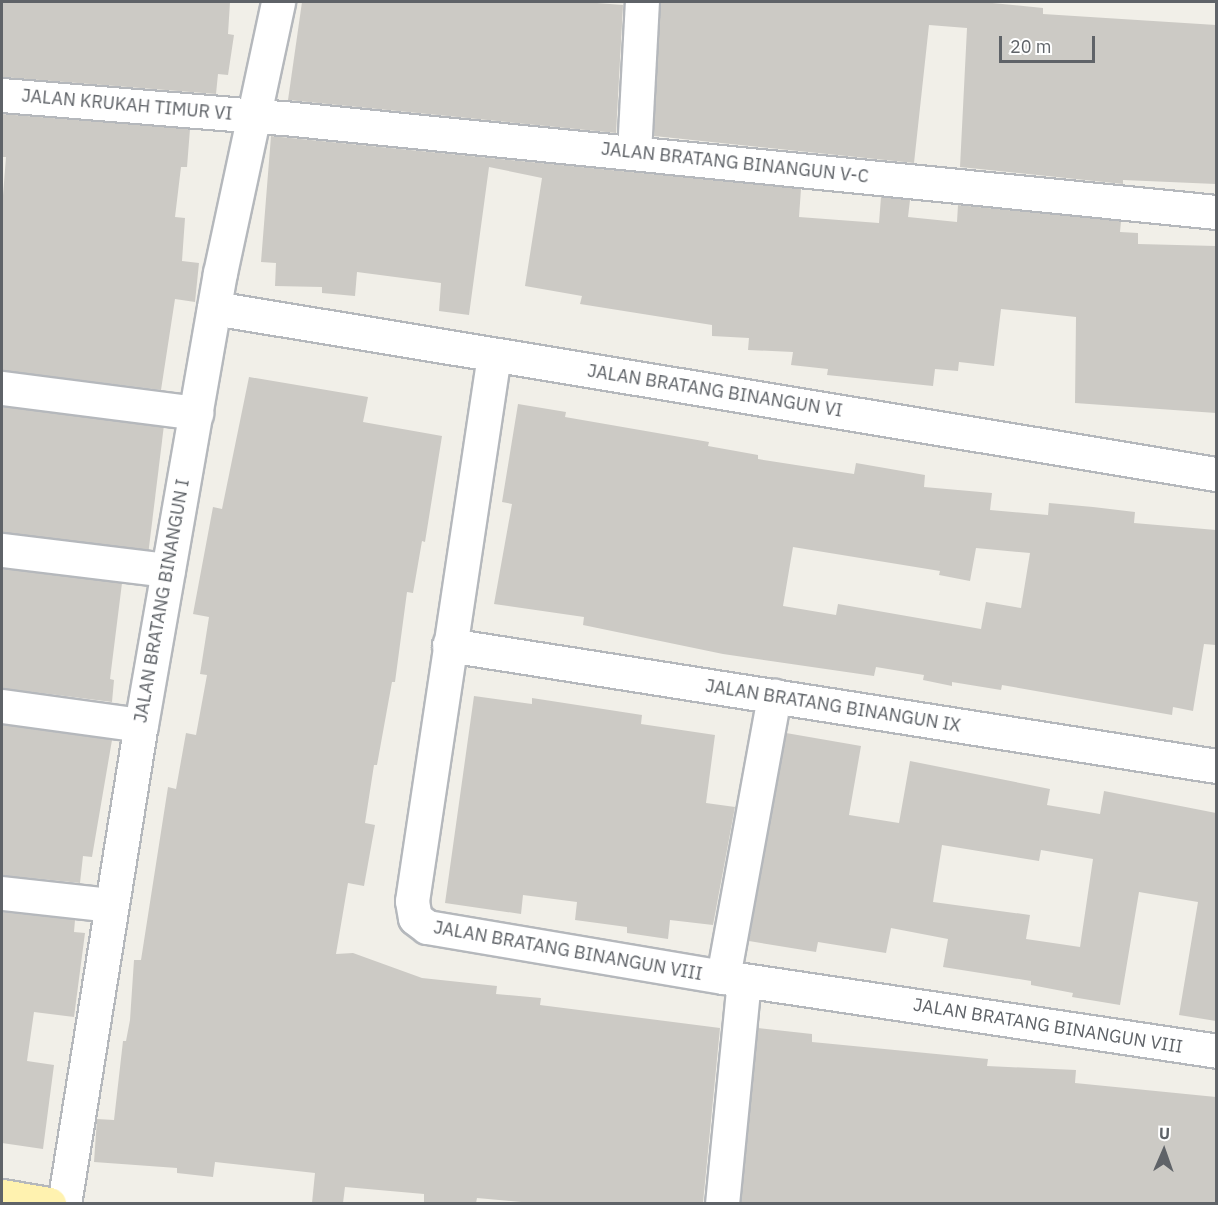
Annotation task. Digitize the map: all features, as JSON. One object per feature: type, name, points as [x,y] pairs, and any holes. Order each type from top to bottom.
[{"type":"main road","points":[[2,1196],[49,1203]]},
{"type":"street","name":"JALAN BRATANG BINANGUN I","points":[[64,1203],[141,725],[214,308],[278,2]]},
{"type":"street","points":[[634,153],[642,2]]},
{"type":"street","name":"JALAN KRUKAH TIMUR VI","points":[[2,95],[253,115]]},
{"type":"street","name":"JALAN BRATANG BINANGUN V-C","points":[[253,115],[1216,212]]},
{"type":"street","name":"JALAN BRATANG BINANGUN VI","points":[[214,308],[1216,474]]},
{"type":"street","name":"JALAN BRATANG BINANGUN VIII","points":[[494,355],[412,901],[414,918],[427,927],[734,979],[1216,1052]]},
{"type":"street","points":[[2,388],[196,413]]},
{"type":"street","points":[[2,550],[168,570]]},
{"type":"street","name":"JALAN BRATANG BINANGUN IX","points":[[449,645],[1216,766]]},
{"type":"street","points":[[722,1203],[734,979],[774,696]]},
{"type":"street","points":[[2,706],[141,725]]},
{"type":"street","points":[[2,893],[111,905]]},
{"type":"building","points":[[2,2],[230,2],[228,34],[234,35],[228,75],[218,74],[216,94],[2,77]]},
{"type":"building","points":[[302,2],[584,2],[623,5],[616,133],[288,100]]},
{"type":"building","points":[[660,2],[982,2],[1043,8],[1043,14],[1216,25],[1216,184],[1123,180],[1123,184],[960,167],[967,28],[929,25],[914,163],[654,136]]},
{"type":"building","points":[[2,114],[190,129],[187,167],[181,167],[175,217],[185,218],[182,261],[199,263],[195,302],[175,299],[161,390],[2,370],[2,208],[6,157],[2,157]]},
{"type":"building","points":[[271,136],[801,189],[799,217],[879,223],[881,197],[910,200],[908,217],[957,222],[958,205],[1121,221],[1120,232],[1138,233],[1138,244],[1216,246],[1216,413],[1075,403],[1076,317],[1001,309],[994,366],[959,362],[958,371],[935,369],[933,386],[827,375],[828,369],[791,365],[793,352],[748,350],[749,338],[712,336],[712,325],[580,304],[582,296],[525,286],[542,178],[489,167],[469,315],[439,311],[441,283],[357,272],[355,296],[322,293],[322,287],[275,286],[276,263],[261,262]]},
{"type":"building","points":[[249,377],[368,397],[363,422],[442,436],[425,542],[422,541],[413,593],[407,592],[395,682],[392,682],[377,765],[374,765],[365,823],[375,825],[364,886],[348,883],[336,954],[353,953],[422,978],[497,986],[496,994],[541,998],[540,1005],[720,1028],[703,1203],[532,1203],[477,1198],[476,1203],[424,1203],[424,1194],[345,1187],[343,1203],[312,1203],[315,1173],[215,1162],[213,1177],[177,1173],[177,1168],[94,1162],[97,1119],[114,1120],[123,1041],[126,1041],[130,1020],[134,960],[141,960],[168,787],[176,789],[186,733],[196,735],[207,675],[200,674],[209,617],[193,614],[213,507],[222,509]]},
{"type":"building","points":[[518,404],[566,412],[565,417],[709,442],[708,446],[758,455],[758,459],[854,474],[856,463],[925,475],[924,487],[992,493],[990,510],[1048,515],[1049,503],[1135,512],[1134,523],[1216,530],[1216,645],[1204,644],[1193,711],[1173,707],[1172,715],[1002,685],[1001,690],[952,682],[952,686],[923,680],[924,675],[876,667],[874,676],[723,654],[583,625],[584,617],[494,604],[512,504],[502,502]],"holes":[[[793,547],[940,571],[939,575],[970,581],[976,548],[1030,553],[1021,608],[986,602],[981,629],[838,604],[836,615],[783,606]]]},
{"type":"building","points":[[2,407],[164,427],[149,551],[2,533]]},
{"type":"building","points":[[2,569],[122,583],[110,679],[114,680],[112,702],[2,688]]},
{"type":"building","points":[[474,696],[532,704],[532,698],[642,715],[641,724],[715,735],[706,803],[735,807],[713,925],[670,920],[668,939],[627,933],[627,927],[575,920],[577,902],[523,895],[521,914],[445,903]]},
{"type":"building","points":[[2,725],[112,740],[92,857],[83,856],[80,883],[2,875]]},
{"type":"building","points":[[786,733],[861,746],[849,815],[899,823],[910,761],[1050,789],[1047,805],[1100,814],[1104,791],[1216,813],[1216,1021],[1179,1015],[1198,902],[1139,892],[1120,1005],[1072,997],[1073,993],[1031,985],[1031,981],[943,967],[948,939],[891,928],[886,953],[818,942],[816,952],[749,941]],"holes":[[[942,845],[1039,861],[1041,850],[1093,859],[1080,947],[1026,939],[1030,915],[933,902]]]},
{"type":"building","points":[[2,912],[75,920],[74,932],[85,933],[74,1017],[34,1012],[27,1061],[54,1065],[43,1149],[2,1143]]},
{"type":"building","points":[[758,1028],[812,1034],[812,1042],[988,1059],[987,1066],[1076,1070],[1075,1083],[1216,1097],[1216,1203],[741,1203]]}]
